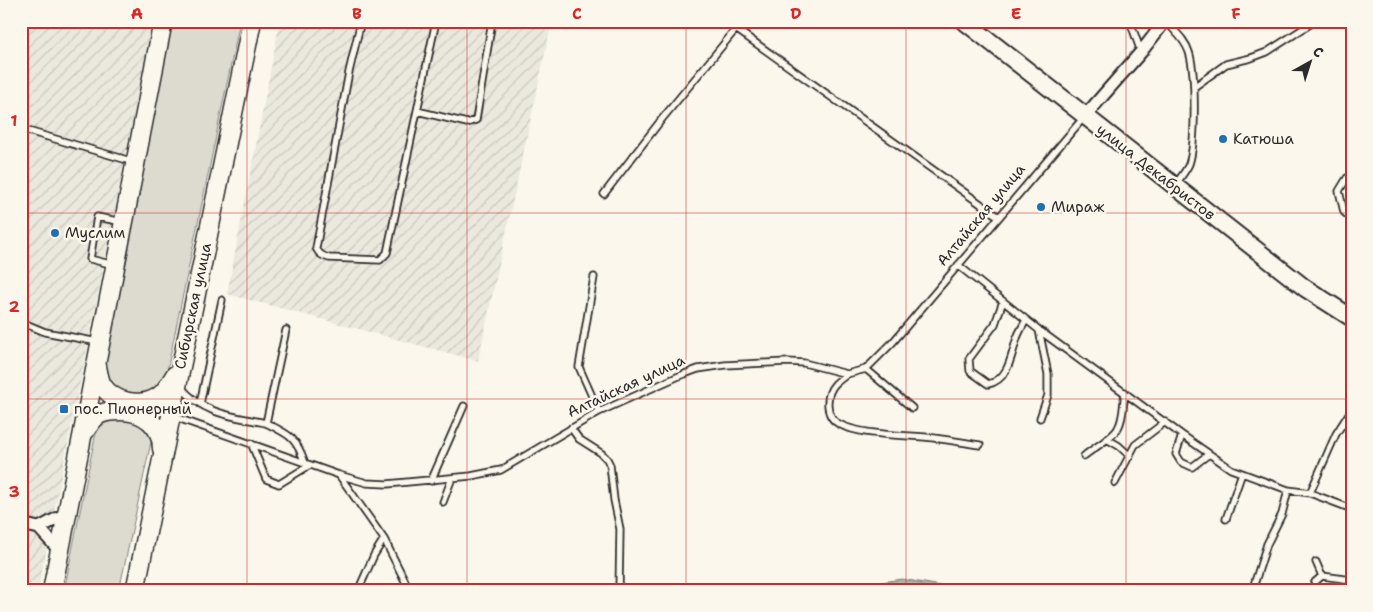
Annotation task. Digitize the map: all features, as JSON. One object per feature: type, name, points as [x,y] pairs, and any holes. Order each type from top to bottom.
[{"type":"main road","points":[[52,591],[163,21]]},
{"type":"main road","name":"Сибирская улица","points":[[139,589],[162,454],[252,21]]},
{"type":"main road","name":"улица Декабристов","points":[[964,21],[1305,288],[1352,318]]},
{"type":"main road","points":[[96,360],[102,384],[111,395],[131,403],[149,401],[159,396],[166,390],[181,365]]},
{"type":"main road","points":[[81,437],[92,420],[103,413],[113,411],[132,412],[145,417],[157,429],[162,439],[162,454]]},
{"type":"street","name":"Алтайская улица","points":[[1085,116],[1141,52],[1165,21]]},
{"type":"street","points":[[39,528],[67,514]]},
{"type":"street","points":[[21,524],[39,528],[60,551]]},
{"type":"lane","points":[[361,21],[349,72],[316,248],[323,256],[380,260],[387,253],[436,21]]},
{"type":"lane","points":[[417,111],[467,123],[476,120],[492,21]]},
{"type":"lane","points":[[730,21],[736,29],[999,217]]},
{"type":"lane","points":[[1130,21],[1141,52]]},
{"type":"lane","points":[[1165,21],[1184,41],[1187,47],[1194,87],[1192,150],[1189,165],[1174,186]]},
{"type":"lane","points":[[1194,87],[1226,64],[1267,52],[1316,21]]},
{"type":"lane","points":[[604,194],[662,119],[736,29]]},
{"type":"lane","name":"Алтайская улица","points":[[170,415],[339,475],[367,483],[387,484],[431,481],[501,470],[599,412],[698,369],[725,365],[796,363],[848,374],[866,368],[893,342],[1085,116]]},
{"type":"lane","points":[[21,129],[136,162]]},
{"type":"lane","points":[[1352,176],[1347,178],[1339,191],[1344,212],[1352,219]]},
{"type":"lane","points":[[116,266],[90,259],[97,217],[125,222]]},
{"type":"lane","points":[[958,265],[1038,330],[1231,469],[1288,490],[1310,493],[1352,509]]},
{"type":"lane","points":[[594,277],[579,367],[599,412]]},
{"type":"lane","points":[[200,404],[222,300]]},
{"type":"lane","points":[[1004,301],[995,324],[969,359],[970,371],[988,384],[995,383],[1006,372],[1017,336],[1026,320]]},
{"type":"lane","points":[[21,322],[46,332],[100,342]]},
{"type":"lane","points":[[266,423],[286,330]]},
{"type":"lane","points":[[1038,330],[1048,381],[1048,395],[1040,418]]},
{"type":"lane","points":[[866,368],[912,408]]},
{"type":"lane","points":[[848,374],[834,384],[827,398],[829,411],[834,421],[841,425],[868,432],[935,438],[980,445]]},
{"type":"lane","points":[[177,383],[193,400],[210,411],[266,423],[287,433],[298,445],[307,464],[279,484],[266,479],[251,443]]},
{"type":"lane","points":[[1084,456],[1118,429],[1122,415],[1124,392]]},
{"type":"lane","points":[[431,481],[464,406]]},
{"type":"lane","points":[[1310,493],[1336,434],[1352,410]]},
{"type":"lane","points":[[1115,483],[1135,445],[1165,422]]},
{"type":"lane","points":[[571,428],[579,439],[600,453],[607,459],[610,465],[620,529],[619,591]]},
{"type":"lane","points":[[1182,435],[1176,454],[1181,462],[1192,467],[1209,454]]},
{"type":"lane","points":[[1107,439],[1119,446],[1130,456]]},
{"type":"lane","points":[[1226,518],[1242,473]]},
{"type":"lane","points":[[339,475],[384,539],[410,591]]},
{"type":"lane","points":[[442,502],[452,478]]},
{"type":"lane","points":[[1252,591],[1266,544],[1282,514],[1288,490]]},
{"type":"lane","points":[[358,591],[374,555],[384,539]]},
{"type":"lane","points":[[1316,562],[1322,576]]},
{"type":"lane","points":[[1312,591],[1315,582],[1322,576],[1352,580]]},
{"type":"shaded area","points":[[21,21],[153,21],[38,591],[21,591]]},
{"type":"shaded area","points":[[172,21],[240,21],[167,371],[157,386],[146,393],[126,395],[112,386],[103,367]]},
{"type":"shaded area","points":[[280,21],[552,21],[478,361],[227,294]]},
{"type":"shaded area","points":[[115,420],[133,422],[143,426],[147,430],[151,442],[119,591],[64,591],[95,437],[102,425]]},
{"type":"water","points":[[902,579],[969,591],[861,591],[881,582]]},
{"type":"place","name":"Катюша","points":[[1223,139]]},
{"type":"place","name":"Мираж","points":[[1041,207]]},
{"type":"place","name":"Муслим","points":[[55,233]]},
{"type":"place","name":"пос. Пионерный","points":[[64,409]]}]
